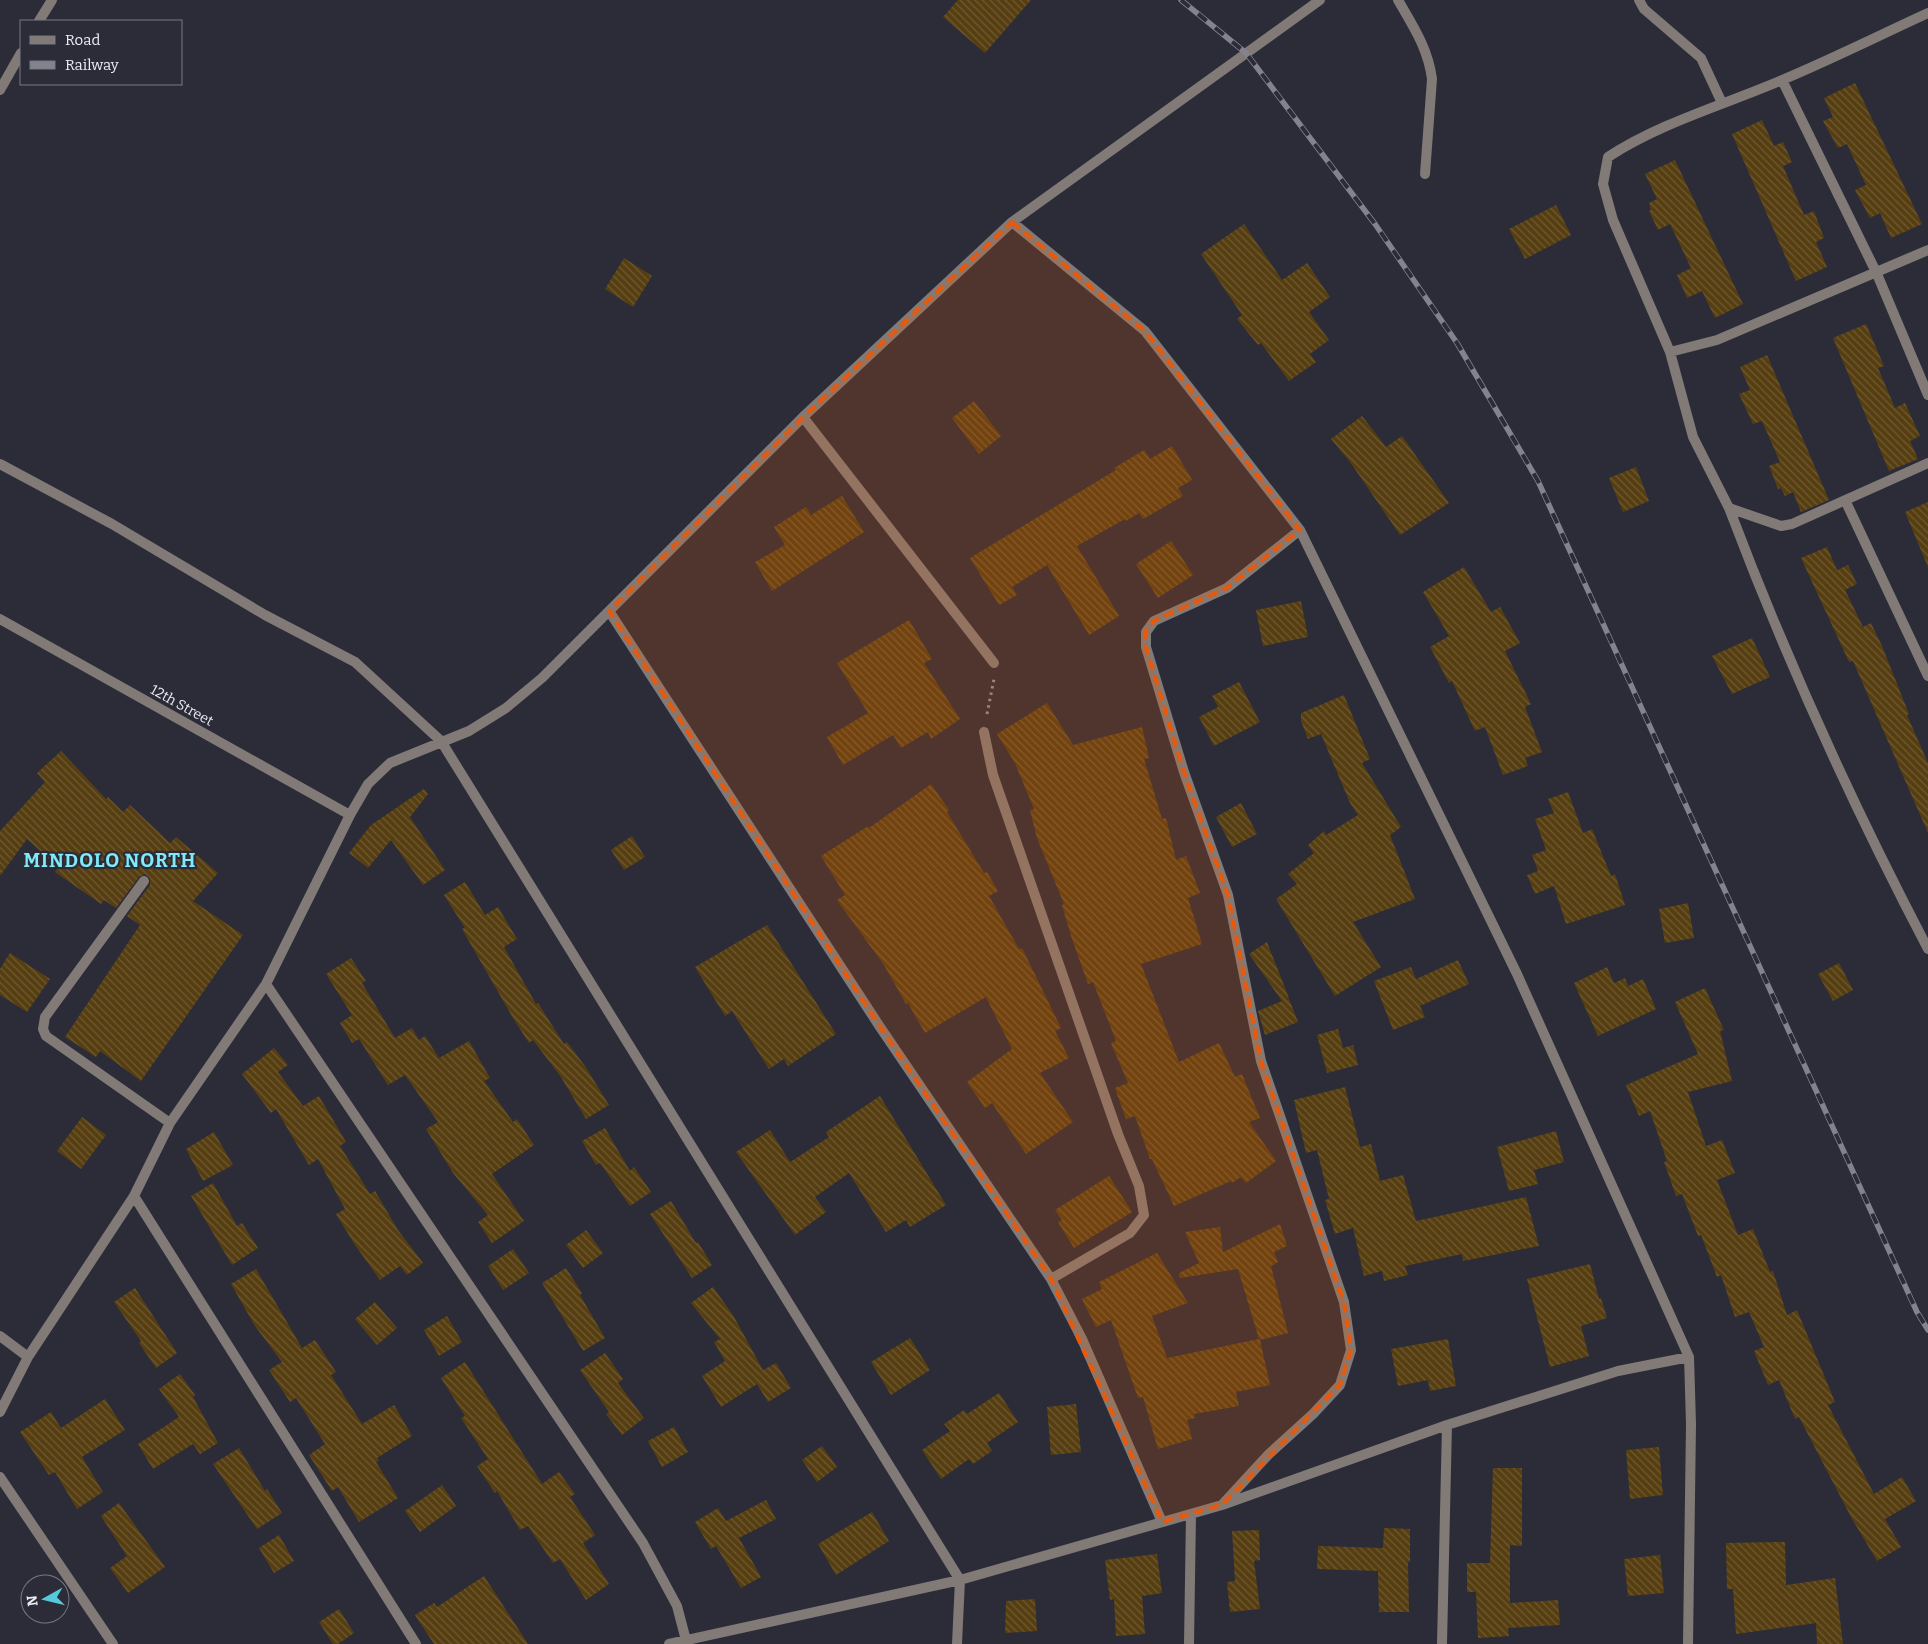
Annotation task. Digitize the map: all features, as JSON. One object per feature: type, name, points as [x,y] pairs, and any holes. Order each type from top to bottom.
[{"type":"street","points":[[40,20],[52,0]]},
{"type":"street","points":[[0,1412],[28,1357],[134,1196],[170,1123],[266,984],[350,815],[368,784],[390,762],[469,731],[506,708],[542,678],[804,417],[1012,222],[1320,0]]},
{"type":"street","points":[[1398,0],[1423,42],[1430,65],[1432,79],[1425,174]]},
{"type":"street","points":[[1639,0],[1644,9],[1701,58],[1722,102]]},
{"type":"street","points":[[1928,13],[1782,80],[1722,102],[1633,141],[1608,157],[1603,184],[1613,220],[1670,352],[1693,437],[1729,508],[1775,624],[1874,846],[1928,949]]},
{"type":"street","points":[[0,90],[20,55]]},
{"type":"street","points":[[1782,80],[1877,274],[1928,395]]},
{"type":"street","points":[[1012,222],[1145,331],[1300,530],[1517,974],[1689,1357],[1691,1424],[1688,1644]]},
{"type":"street","points":[[1670,352],[1717,340],[1877,274],[1928,250]]},
{"type":"street","points":[[804,417],[994,663]]},
{"type":"street","points":[[1729,508],[1781,526],[1792,524],[1928,463]]},
{"type":"street","points":[[0,464],[112,524],[265,615],[355,662],[441,741],[960,1580],[957,1644]]},
{"type":"street","points":[[1845,500],[1928,676]]},
{"type":"street","points":[[1222,1505],[1269,1454],[1313,1414],[1340,1385],[1351,1350],[1344,1302],[1261,1061],[1228,895],[1184,772],[1146,647],[1146,632],[1154,622],[1227,588],[1300,530]]},
{"type":"street","points":[[609,611],[874,1019],[1051,1278],[1082,1339],[1162,1522]]},
{"type":"street","name":"12th Street","points":[[0,619],[350,815]]},
{"type":"street","points":[[984,732],[993,775],[1118,1134],[1138,1186],[1144,1215],[1130,1233],[1051,1278]]},
{"type":"street","points":[[144,881],[45,1017],[43,1028],[46,1036],[170,1123]]},
{"type":"street","points":[[266,984],[643,1543],[677,1606],[687,1642]]},
{"type":"street","points":[[134,1196],[416,1644]]},
{"type":"street","points":[[0,1336],[28,1357]]},
{"type":"street","points":[[669,1644],[687,1642],[960,1580],[1222,1505],[1447,1425],[1618,1371],[1689,1357]]},
{"type":"street","points":[[1442,1644],[1447,1425]]},
{"type":"street","points":[[0,1477],[113,1644]]},
{"type":"street","points":[[1189,1644],[1191,1514]]},
{"type":"path","points":[[986,720],[994,684],[994,663]]},
{"type":"highlighted area","points":[[1012,222],[1145,331],[1300,530],[1227,588],[1154,621],[1146,632],[1146,647],[1184,772],[1228,895],[1261,1061],[1344,1302],[1351,1350],[1340,1385],[1222,1505],[1162,1522],[1051,1279],[880,1027],[609,611],[803,417]]},
{"type":"building","points":[[958,0],[1031,0],[985,53],[943,17]]},
{"type":"building","points":[[1855,83],[1922,224],[1891,238],[1880,213],[1870,218],[1855,190],[1866,185],[1847,144],[1838,148],[1823,121],[1833,117],[1824,98]]},
{"type":"building","points":[[1762,120],[1774,146],[1783,142],[1792,162],[1783,166],[1804,215],[1814,211],[1824,238],[1816,242],[1827,267],[1796,281],[1732,134]]},
{"type":"building","points":[[1675,160],[1743,304],[1715,318],[1702,291],[1687,298],[1677,275],[1691,268],[1670,224],[1658,230],[1649,211],[1651,210],[1649,203],[1657,199],[1645,174]]},
{"type":"building","points":[[1556,205],[1571,235],[1525,259],[1509,229]]},
{"type":"building","points":[[1244,224],[1282,280],[1307,263],[1330,297],[1309,312],[1329,340],[1310,354],[1316,362],[1289,381],[1261,343],[1258,345],[1237,319],[1242,315],[1201,254]]},
{"type":"building","points":[[624,258],[652,276],[633,307],[605,289]]},
{"type":"building","points":[[1866,324],[1884,366],[1878,368],[1895,408],[1905,403],[1920,436],[1910,441],[1918,459],[1889,471],[1833,338]]},
{"type":"building","points":[[1767,355],[1829,500],[1801,512],[1793,492],[1785,496],[1781,488],[1778,489],[1769,466],[1780,462],[1762,421],[1753,424],[1739,394],[1750,390],[1740,367]]},
{"type":"building","points":[[974,401],[1001,436],[979,454],[952,418]]},
{"type":"building","points":[[1362,416],[1386,447],[1402,436],[1449,503],[1400,535],[1350,462],[1331,439]]},
{"type":"building","points":[[1172,446],[1192,480],[1178,488],[1183,496],[1143,519],[1139,513],[1126,521],[1125,519],[1077,546],[1119,616],[1089,635],[1047,565],[1012,587],[1017,595],[999,605],[970,558],[1116,470],[1114,468],[1144,450],[1150,459]]},
{"type":"building","points":[[1636,467],[1649,501],[1623,512],[1609,478]]},
{"type":"building","points":[[842,496],[864,532],[772,591],[755,562],[785,545],[774,527],[806,507],[811,515]]},
{"type":"building","points":[[1928,502],[1928,567],[1905,512]]},
{"type":"building","points":[[1171,541],[1193,575],[1158,598],[1136,564]]},
{"type":"building","points":[[1827,547],[1837,570],[1848,565],[1857,584],[1845,590],[1863,627],[1871,623],[1882,646],[1909,714],[1907,715],[1928,763],[1928,833],[1853,661],[1849,662],[1801,558]]},
{"type":"building","points":[[1464,567],[1491,612],[1500,607],[1520,643],[1505,651],[1531,704],[1525,707],[1542,752],[1525,758],[1528,766],[1503,775],[1485,727],[1475,731],[1452,681],[1449,683],[1430,647],[1449,636],[1423,592]]},
{"type":"building","points":[[1301,601],[1308,637],[1263,646],[1256,610]]},
{"type":"building","points":[[909,620],[932,659],[924,663],[960,719],[931,739],[928,732],[901,748],[893,735],[843,765],[827,737],[868,713],[837,663]]},
{"type":"building","points":[[1752,638],[1770,677],[1732,694],[1712,656]]},
{"type":"building","points":[[1239,682],[1260,722],[1214,746],[1199,717],[1218,707],[1212,696]]},
{"type":"building","points":[[1344,695],[1370,759],[1362,763],[1401,827],[1390,835],[1415,899],[1353,922],[1381,967],[1335,996],[1276,899],[1297,884],[1288,874],[1314,853],[1308,845],[1324,831],[1326,835],[1358,815],[1350,803],[1321,734],[1308,739],[1301,721],[1301,713]]},
{"type":"building","points":[[1047,703],[1073,745],[1142,727],[1149,758],[1144,759],[1162,819],[1166,818],[1176,860],[1186,856],[1200,893],[1188,898],[1202,944],[1141,964],[1179,1062],[1219,1043],[1235,1077],[1242,1074],[1260,1118],[1249,1122],[1276,1161],[1246,1183],[1241,1177],[1232,1183],[1231,1181],[1174,1206],[1152,1159],[1150,1159],[1135,1116],[1126,1119],[1115,1088],[1128,1083],[1111,1043],[1116,1041],[1093,982],[1088,984],[1071,936],[1062,905],[1064,904],[1037,838],[1030,810],[1034,809],[1015,763],[997,734]]},
{"type":"building","points":[[61,751],[106,799],[108,797],[123,812],[130,805],[170,843],[176,837],[218,873],[193,901],[243,935],[141,1081],[100,1051],[96,1057],[65,1037],[140,925],[127,916],[150,885],[150,878],[145,874],[139,877],[116,908],[104,900],[101,904],[55,872],[58,867],[27,839],[0,876],[0,831],[45,782],[37,773]]},
{"type":"building","points":[[931,784],[949,810],[947,812],[984,873],[987,872],[998,891],[989,896],[1019,949],[1022,948],[1061,1028],[1055,1031],[1069,1058],[1040,1073],[1073,1122],[1026,1154],[992,1103],[985,1108],[967,1082],[1012,1049],[986,997],[925,1033],[884,965],[837,900],[845,895],[821,856],[868,826],[869,828]]},
{"type":"building","points":[[424,789],[428,794],[410,817],[445,870],[423,885],[391,840],[368,868],[349,853],[371,825]]},
{"type":"building","points":[[1568,792],[1583,833],[1592,829],[1611,876],[1615,874],[1625,905],[1566,924],[1554,886],[1535,894],[1527,875],[1538,871],[1532,855],[1546,850],[1535,819],[1554,813],[1548,799]]},
{"type":"building","points":[[1241,803],[1257,834],[1232,847],[1216,817]]},
{"type":"building","points":[[632,836],[645,857],[624,870],[611,850]]},
{"type":"building","points":[[465,882],[485,915],[498,907],[517,939],[504,947],[536,1004],[538,1003],[564,1044],[567,1042],[585,1066],[609,1105],[586,1119],[561,1077],[533,1040],[529,1043],[513,1018],[462,929],[465,928],[444,895]]},
{"type":"building","points":[[1688,903],[1694,938],[1665,943],[1659,909]]},
{"type":"building","points":[[767,925],[836,1034],[788,1066],[784,1059],[769,1069],[732,1011],[725,1016],[695,967]]},
{"type":"building","points":[[1267,942],[1289,998],[1286,1000],[1289,999],[1298,1022],[1265,1035],[1258,1011],[1282,1001],[1249,954]]},
{"type":"building","points":[[10,953],[50,979],[27,1012],[0,995],[0,969]]},
{"type":"building","points":[[351,958],[366,981],[362,983],[395,1038],[412,1028],[419,1040],[425,1036],[439,1058],[469,1041],[490,1078],[484,1081],[513,1122],[517,1119],[534,1145],[492,1174],[524,1221],[492,1243],[478,1222],[488,1215],[453,1173],[426,1129],[438,1122],[405,1075],[388,1085],[359,1039],[352,1043],[340,1023],[352,1015],[326,974]]},
{"type":"building","points":[[1458,960],[1469,984],[1420,1006],[1425,1017],[1393,1030],[1374,981],[1411,967],[1416,979]]},
{"type":"building","points":[[1839,963],[1853,990],[1833,1001],[1818,974]]},
{"type":"building","points":[[1607,967],[1614,983],[1625,978],[1628,986],[1643,979],[1656,1009],[1598,1036],[1574,983]]},
{"type":"building","points":[[1705,988],[1724,1030],[1720,1031],[1732,1081],[1688,1092],[1706,1146],[1722,1140],[1735,1173],[1717,1180],[1738,1235],[1753,1229],[1770,1272],[1773,1271],[1787,1315],[1797,1310],[1835,1402],[1828,1405],[1874,1494],[1902,1477],[1916,1501],[1885,1519],[1901,1547],[1877,1561],[1851,1517],[1799,1417],[1795,1419],[1779,1380],[1768,1385],[1754,1351],[1764,1347],[1749,1312],[1735,1317],[1721,1275],[1717,1277],[1701,1235],[1698,1236],[1682,1194],[1676,1196],[1664,1162],[1667,1161],[1650,1111],[1639,1116],[1626,1085],[1698,1054],[1675,1002]]},
{"type":"building","points":[[1338,1029],[1343,1048],[1353,1045],[1358,1065],[1327,1073],[1317,1035]]},
{"type":"building","points":[[274,1048],[288,1065],[278,1072],[303,1106],[319,1096],[346,1142],[340,1146],[370,1194],[375,1191],[398,1230],[423,1263],[407,1275],[400,1266],[380,1280],[336,1214],[345,1209],[318,1159],[309,1165],[276,1109],[271,1113],[242,1074]]},
{"type":"building","points":[[1345,1087],[1360,1147],[1371,1144],[1380,1181],[1403,1175],[1416,1221],[1526,1197],[1539,1246],[1463,1261],[1462,1254],[1405,1266],[1408,1275],[1384,1281],[1382,1271],[1364,1276],[1353,1228],[1335,1234],[1325,1200],[1329,1199],[1317,1150],[1306,1153],[1294,1100]]},
{"type":"building","points":[[880,1096],[946,1205],[910,1227],[906,1220],[886,1232],[849,1173],[815,1197],[826,1212],[795,1235],[736,1152],[770,1130],[790,1162],[829,1137],[826,1132]]},
{"type":"building","points":[[82,1117],[106,1135],[81,1169],[57,1151]]},
{"type":"building","points":[[605,1128],[630,1171],[634,1167],[651,1192],[630,1206],[600,1163],[596,1165],[582,1141]]},
{"type":"building","points":[[1556,1131],[1564,1162],[1534,1170],[1538,1184],[1509,1191],[1497,1147]]},
{"type":"building","points":[[214,1132],[233,1165],[203,1181],[186,1149]]},
{"type":"building","points":[[1109,1176],[1132,1212],[1074,1248],[1058,1222],[1062,1220],[1055,1210]]},
{"type":"building","points":[[213,1183],[237,1226],[242,1223],[258,1248],[232,1265],[191,1196]]},
{"type":"building","points":[[671,1201],[696,1243],[698,1242],[712,1265],[692,1278],[650,1214]]},
{"type":"building","points":[[1280,1224],[1287,1246],[1274,1252],[1278,1262],[1271,1266],[1288,1333],[1260,1340],[1270,1385],[1236,1392],[1239,1406],[1194,1414],[1195,1418],[1187,1420],[1192,1439],[1158,1449],[1143,1397],[1138,1398],[1111,1320],[1096,1327],[1082,1299],[1102,1289],[1099,1282],[1157,1253],[1188,1303],[1152,1316],[1167,1358],[1259,1339],[1238,1269],[1180,1278],[1179,1273],[1199,1263],[1185,1232],[1220,1227],[1223,1252]]},
{"type":"building","points":[[586,1230],[603,1253],[583,1268],[566,1245]]},
{"type":"building","points":[[513,1249],[529,1273],[503,1290],[488,1266]]},
{"type":"building","points":[[1590,1264],[1599,1299],[1601,1298],[1607,1318],[1581,1326],[1589,1356],[1550,1367],[1527,1279]]},
{"type":"building","points":[[566,1268],[582,1293],[580,1295],[605,1338],[583,1351],[542,1283]]},
{"type":"building","points":[[256,1269],[302,1348],[315,1340],[336,1372],[331,1375],[362,1424],[394,1405],[412,1436],[377,1458],[379,1461],[376,1462],[398,1498],[359,1522],[338,1487],[332,1491],[309,1455],[325,1444],[296,1398],[290,1402],[269,1370],[282,1362],[255,1326],[231,1284]]},
{"type":"building","points":[[713,1287],[733,1315],[763,1370],[776,1363],[791,1388],[768,1402],[757,1384],[721,1407],[702,1376],[725,1361],[714,1342],[720,1339],[691,1303]]},
{"type":"building","points":[[135,1288],[177,1353],[156,1368],[139,1343],[141,1341],[114,1302]]},
{"type":"building","points":[[375,1302],[397,1328],[377,1345],[355,1319]]},
{"type":"building","points":[[447,1316],[462,1342],[439,1356],[424,1330]]},
{"type":"building","points":[[910,1338],[930,1370],[891,1395],[871,1362]]},
{"type":"building","points":[[1448,1339],[1456,1386],[1430,1391],[1428,1380],[1398,1386],[1391,1349]]},
{"type":"building","points":[[605,1353],[623,1379],[618,1383],[644,1418],[622,1435],[606,1414],[609,1412],[580,1370]]},
{"type":"building","points":[[465,1362],[542,1484],[559,1472],[575,1494],[570,1497],[595,1535],[583,1543],[609,1584],[586,1600],[560,1559],[553,1563],[528,1526],[520,1530],[497,1491],[495,1493],[477,1466],[488,1459],[461,1418],[465,1416],[441,1378]]},
{"type":"building","points":[[180,1374],[195,1395],[193,1397],[218,1443],[200,1454],[193,1444],[153,1469],[138,1444],[179,1417],[159,1389]]},
{"type":"building","points":[[999,1393],[1018,1422],[987,1443],[992,1451],[973,1464],[969,1459],[941,1479],[922,1450],[950,1431],[944,1424],[964,1410],[967,1414]]},
{"type":"building","points":[[105,1399],[125,1430],[82,1457],[103,1492],[77,1509],[55,1472],[49,1475],[20,1432],[51,1412],[61,1428]]},
{"type":"building","points":[[1076,1404],[1081,1452],[1051,1455],[1047,1407]]},
{"type":"building","points":[[674,1427],[688,1452],[662,1467],[648,1441]]},
{"type":"building","points":[[822,1446],[837,1467],[817,1482],[802,1460]]},
{"type":"building","points":[[1659,1447],[1663,1495],[1630,1499],[1626,1450]]},
{"type":"building","points":[[239,1448],[265,1491],[267,1489],[282,1513],[257,1529],[213,1464]]},
{"type":"building","points":[[1493,1468],[1522,1468],[1522,1546],[1510,1545],[1510,1603],[1558,1600],[1560,1625],[1508,1628],[1509,1636],[1478,1638],[1476,1592],[1467,1592],[1467,1563],[1490,1563]]},
{"type":"building","points":[[442,1485],[456,1506],[420,1532],[405,1511]]},
{"type":"building","points":[[766,1500],[776,1519],[739,1538],[761,1577],[741,1588],[716,1546],[711,1549],[695,1522],[718,1508],[726,1521]]},
{"type":"building","points":[[119,1503],[165,1567],[128,1593],[110,1568],[127,1556],[101,1516]]},
{"type":"building","points":[[872,1512],[889,1541],[836,1575],[818,1544]]},
{"type":"building","points":[[1384,1528],[1410,1529],[1410,1562],[1408,1562],[1409,1612],[1379,1612],[1378,1571],[1317,1569],[1318,1546],[1383,1548]]},
{"type":"building","points":[[1259,1530],[1260,1560],[1254,1561],[1260,1609],[1230,1612],[1227,1582],[1235,1581],[1232,1531]]},
{"type":"building","points":[[279,1535],[294,1561],[274,1573],[259,1548]]},
{"type":"building","points":[[1785,1542],[1786,1585],[1835,1578],[1843,1644],[1817,1644],[1816,1623],[1736,1634],[1733,1589],[1727,1589],[1726,1543]]},
{"type":"building","points":[[1157,1554],[1162,1593],[1142,1596],[1145,1634],[1116,1636],[1114,1599],[1110,1600],[1105,1560]]},
{"type":"building","points":[[1660,1555],[1664,1593],[1628,1596],[1624,1559]]},
{"type":"building","points":[[484,1576],[528,1644],[434,1644],[415,1615],[434,1603],[437,1607]]},
{"type":"building","points":[[1035,1599],[1037,1631],[1005,1633],[1006,1601]]},
{"type":"building","points":[[339,1609],[354,1633],[338,1644],[333,1644],[319,1622]]},
{"type":"railway","points":[[1181,0],[1246,53],[1375,224],[1457,343],[1538,481],[1917,1312],[1928,1330]]},
{"type":"district","name":"MINDOLO NORTH","points":[[110,860]]}]
